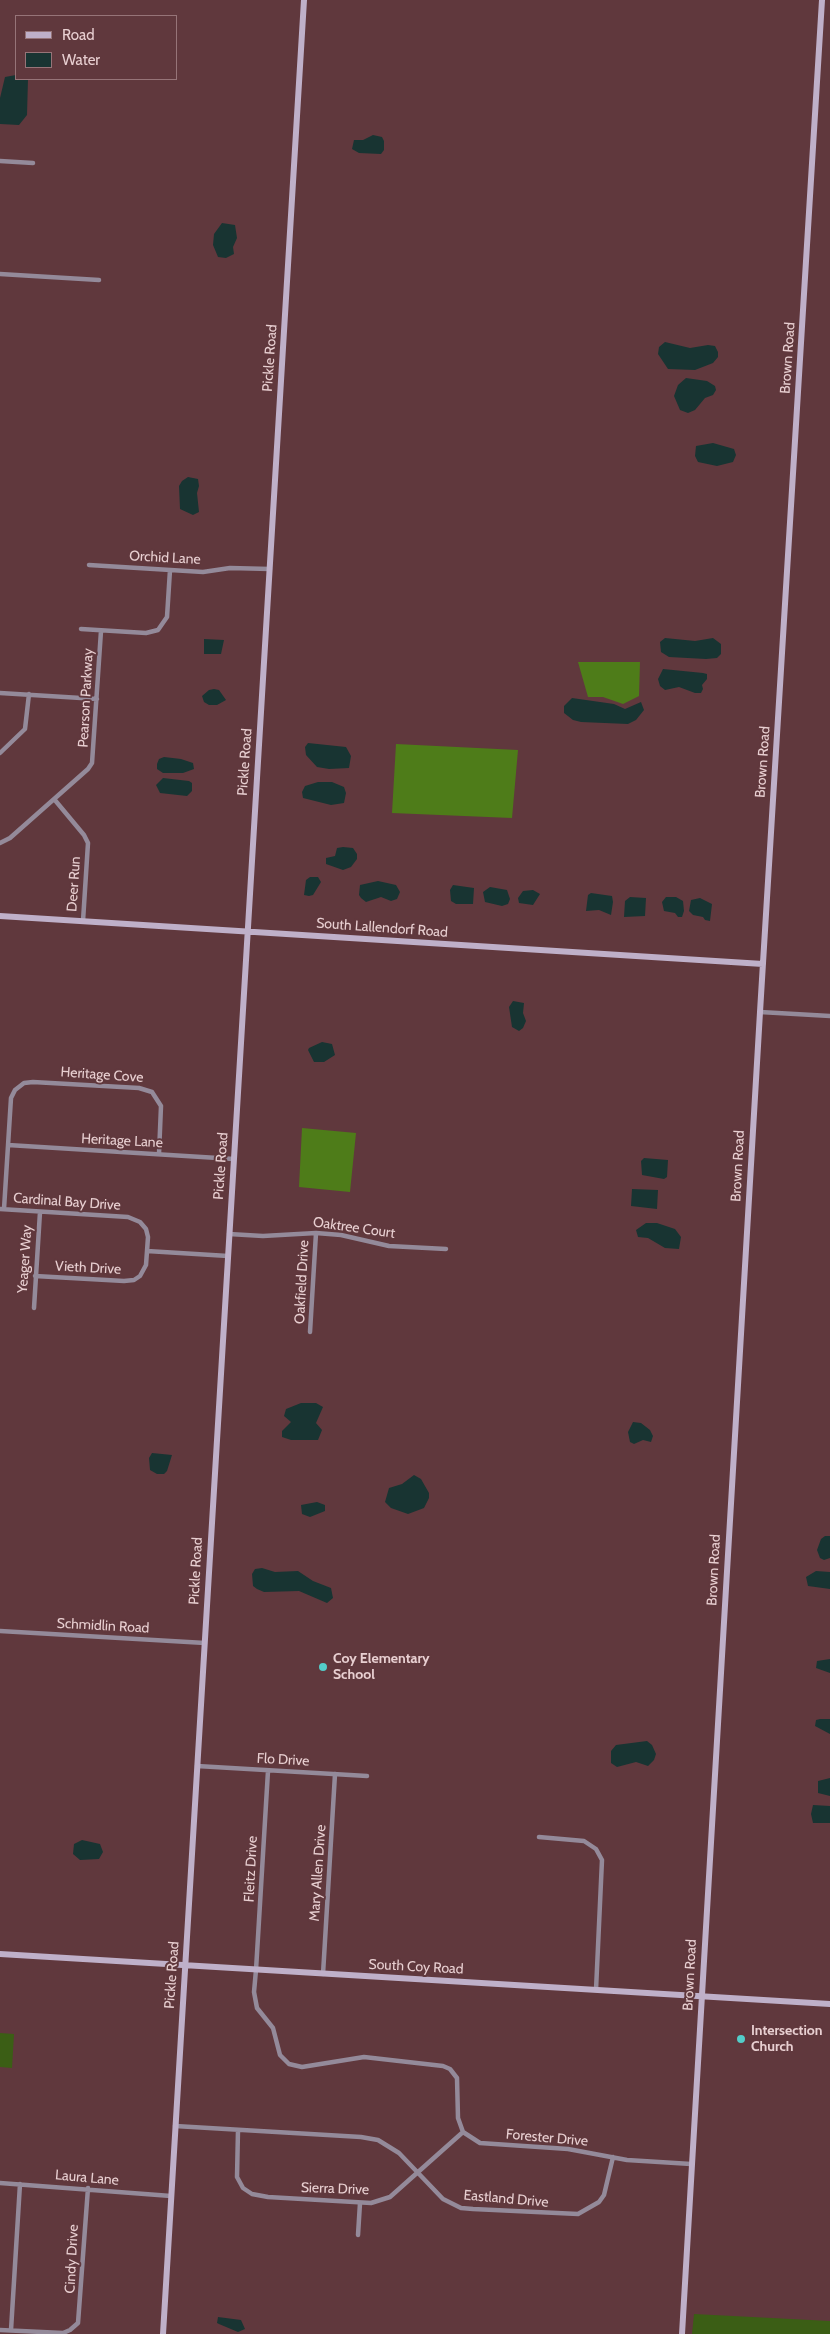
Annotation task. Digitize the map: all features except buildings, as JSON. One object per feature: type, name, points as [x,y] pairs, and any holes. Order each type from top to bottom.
[{"type":"street","name":"Pickle Road","points":[[163,2334],[304,0]]},
{"type":"street","name":"Brown Road","points":[[682,2334],[822,0]]},
{"type":"street","points":[[0,161],[33,163]]},
{"type":"street","points":[[0,274],[99,280]]},
{"type":"street","name":"Orchid Lane","points":[[89,565],[202,572],[230,568],[270,569]]},
{"type":"street","points":[[80,630],[148,633],[158,630],[167,617],[170,570]]},
{"type":"street","name":"Pearson Parkway","points":[[0,843],[8,839],[54,800],[88,769],[92,763],[101,631]]},
{"type":"street","points":[[0,693],[97,699]]},
{"type":"street","points":[[0,753],[24,730],[27,722],[29,694]]},
{"type":"street","name":"Deer Run","points":[[54,800],[84,835],[88,843],[83,922]]},
{"type":"street","name":"South Lallendorf Road","points":[[0,916],[763,964]]},
{"type":"street","points":[[760,1012],[830,1016]]},
{"type":"street","name":"Heritage Cove","points":[[8,1145],[11,1098],[16,1089],[22,1084],[32,1082],[149,1090],[156,1095],[161,1106],[159,1154]]},
{"type":"street","points":[[2,1209],[8,1145]]},
{"type":"street","name":"Heritage Lane","points":[[8,1145],[234,1159]]},
{"type":"street","name":"Cardinal Bay Drive","points":[[2,1209],[136,1219],[143,1225],[147,1233],[147,1250]]},
{"type":"street","name":"Yeager Way","points":[[34,1308],[40,1212]]},
{"type":"street","name":"Oaktree Court","points":[[229,1234],[263,1236],[316,1233],[346,1236],[390,1246],[446,1249]]},
{"type":"street","name":"Oakfield Drive","points":[[310,1332],[316,1233]]},
{"type":"street","points":[[147,1250],[228,1256]]},
{"type":"street","name":"Vieth Drive","points":[[35,1276],[130,1281],[140,1276],[145,1269],[147,1250]]},
{"type":"street","name":"Schmidlin Road","points":[[0,1631],[205,1643]]},
{"type":"street","name":"Flo Drive","points":[[197,1766],[367,1776]]},
{"type":"street","name":"Fleitz Drive","points":[[268,1771],[254,1997],[257,2008],[273,2028],[280,2055],[289,2064],[302,2067],[364,2057],[443,2066],[455,2074],[458,2083],[458,2118],[463,2132]]},
{"type":"street","name":"Mary Allen Drive","points":[[323,1974],[335,1774]]},
{"type":"street","points":[[539,1837],[584,1841],[596,1849],[602,1860],[596,1990]]},
{"type":"street","name":"South Coy Road","points":[[0,1954],[830,2004]]},
{"type":"street","name":"Eastland Drive","points":[[176,2126],[360,2137],[378,2140],[399,2153],[443,2199],[461,2208],[573,2215],[587,2211],[599,2202],[608,2186],[613,2158]]},
{"type":"street","name":"Sierra Drive","points":[[238,2130],[236,2177],[243,2188],[252,2194],[265,2197],[360,2203],[380,2201],[390,2196],[463,2132]]},
{"type":"street","name":"Forester Drive","points":[[463,2132],[474,2140],[487,2144],[568,2149],[613,2158],[691,2164]]},
{"type":"street","name":"Laura Lane","points":[[0,2183],[88,2188],[171,2196]]},
{"type":"street","points":[[0,2330],[11,2330],[20,2184]]},
{"type":"street","name":"Cindy Drive","points":[[11,2330],[60,2333],[73,2328],[80,2316],[88,2188]]},
{"type":"street","points":[[358,2234],[360,2203]]},
{"type":"green space","points":[[578,662],[640,662],[639,696],[623,704],[603,697],[588,697]]},
{"type":"green space","points":[[396,744],[518,750],[512,818],[392,813]]},
{"type":"green space","points":[[302,1128],[356,1133],[350,1192],[299,1187]]},
{"type":"green space","points":[[0,2033],[14,2034],[12,2068],[0,2067]]},
{"type":"green space","points":[[694,2314],[830,2321],[830,2334],[692,2334]]},
{"type":"water","points":[[15,75],[15,80],[28,80],[27,115],[19,125],[0,124],[0,98],[5,77]]},
{"type":"water","points":[[373,135],[382,137],[384,141],[384,150],[381,154],[359,153],[352,149],[354,140],[363,140]]},
{"type":"water","points":[[222,223],[235,225],[237,238],[233,247],[234,254],[226,258],[218,257],[213,245],[214,234]]},
{"type":"water","points":[[665,342],[690,348],[708,345],[715,346],[718,357],[713,363],[695,370],[668,369],[658,354],[659,347]]},
{"type":"water","points":[[686,378],[707,381],[715,386],[716,390],[713,395],[705,398],[695,410],[688,413],[680,410],[674,396],[678,385]]},
{"type":"water","points":[[713,443],[734,449],[736,455],[733,462],[717,466],[698,462],[695,456],[696,446]]},
{"type":"water","points":[[188,477],[198,479],[199,486],[197,493],[199,512],[193,515],[180,509],[179,486]]},
{"type":"water","points":[[665,638],[695,641],[713,638],[721,644],[721,654],[717,658],[706,659],[669,657],[661,652],[660,642]]},
{"type":"water","points":[[204,639],[224,640],[221,654],[204,654]]},
{"type":"water","points":[[663,669],[703,673],[707,674],[707,679],[702,685],[701,693],[695,693],[679,687],[665,690],[660,686],[658,679]]},
{"type":"water","points":[[209,690],[219,690],[226,700],[217,705],[209,705],[204,702],[202,696]]},
{"type":"water","points":[[572,698],[614,704],[625,709],[641,702],[644,710],[636,720],[628,724],[581,722],[573,720],[564,713],[564,706]]},
{"type":"water","points":[[308,743],[346,747],[351,756],[349,768],[329,769],[317,767],[306,755],[305,747]]},
{"type":"water","points":[[164,757],[193,763],[194,769],[183,773],[163,773],[157,769],[157,764],[159,759]]},
{"type":"water","points":[[163,778],[189,781],[192,783],[192,791],[187,796],[160,793],[156,785]]},
{"type":"water","points":[[318,782],[332,782],[344,787],[346,793],[344,803],[331,805],[303,798],[302,792],[305,786]]},
{"type":"water","points":[[337,848],[353,848],[357,854],[357,859],[351,867],[343,870],[326,864],[326,858],[335,856]]},
{"type":"water","points":[[310,877],[318,877],[321,882],[313,895],[309,896],[304,895],[306,880]]},
{"type":"water","points":[[378,881],[396,885],[400,892],[397,899],[391,901],[381,897],[366,902],[361,898],[359,895],[360,885]]},
{"type":"water","points":[[453,885],[474,888],[473,904],[456,904],[451,901],[450,890]]},
{"type":"water","points":[[490,887],[507,890],[510,899],[508,904],[502,906],[485,902],[483,892]]},
{"type":"water","points":[[533,890],[540,894],[533,905],[519,903],[518,898],[523,891]]},
{"type":"water","points":[[591,893],[612,896],[611,915],[599,910],[586,911],[588,895]]},
{"type":"water","points":[[630,897],[646,898],[645,916],[624,917],[625,901]]},
{"type":"water","points":[[666,897],[676,897],[683,901],[684,911],[682,917],[678,917],[675,913],[664,911],[662,902]]},
{"type":"water","points":[[700,898],[712,904],[710,921],[693,915],[689,911],[691,900]]},
{"type":"water","points":[[513,1001],[524,1003],[523,1013],[526,1021],[523,1028],[519,1031],[512,1027],[509,1007]]},
{"type":"water","points":[[322,1042],[332,1044],[335,1055],[324,1062],[314,1062],[308,1050]]},
{"type":"water","points":[[644,1158],[668,1160],[667,1177],[664,1179],[642,1175],[641,1161]]},
{"type":"water","points":[[632,1189],[658,1190],[657,1209],[631,1206]]},
{"type":"water","points":[[646,1223],[657,1223],[675,1229],[681,1237],[679,1249],[665,1248],[648,1238],[638,1237],[636,1230]]},
{"type":"water","points":[[301,1403],[316,1403],[323,1407],[316,1423],[322,1430],[318,1440],[291,1440],[282,1437],[282,1431],[291,1422],[284,1416],[286,1409]]},
{"type":"water","points":[[633,1422],[641,1423],[650,1430],[653,1436],[651,1442],[643,1440],[634,1444],[630,1442],[628,1432]]},
{"type":"water","points":[[152,1453],[172,1455],[167,1471],[164,1474],[157,1474],[150,1470],[149,1458]]},
{"type":"water","points":[[414,1475],[421,1479],[429,1493],[429,1498],[424,1508],[408,1514],[391,1508],[385,1502],[389,1488],[402,1484]]},
{"type":"water","points":[[317,1502],[325,1505],[325,1511],[310,1517],[302,1514],[301,1505]]},
{"type":"water","points":[[825,1536],[830,1536],[830,1558],[824,1560],[820,1558],[817,1550],[821,1539]]},
{"type":"water","points":[[262,1568],[275,1572],[298,1571],[313,1581],[331,1588],[333,1598],[327,1603],[299,1591],[264,1592],[253,1586],[252,1574],[255,1569]]},
{"type":"water","points":[[816,1571],[830,1572],[830,1589],[808,1586],[806,1577]]},
{"type":"water","points":[[830,1659],[830,1673],[816,1668],[817,1661]]},
{"type":"water","points":[[830,1719],[830,1734],[815,1726],[816,1720]]},
{"type":"water","points":[[647,1741],[652,1745],[656,1754],[654,1760],[648,1766],[636,1762],[617,1767],[611,1763],[611,1751],[616,1745]]},
{"type":"water","points":[[830,1778],[830,1796],[818,1793],[818,1781]]},
{"type":"water","points":[[813,1805],[830,1806],[830,1823],[813,1823],[811,1814]]},
{"type":"water","points":[[82,1840],[100,1844],[103,1852],[99,1859],[80,1860],[73,1854],[74,1844]]},
{"type":"water","points":[[218,2317],[241,2320],[245,2329],[238,2332],[219,2324],[217,2323]]},
{"type":"place","name":"Coy Elementary School","points":[[323,1667]]},
{"type":"place","name":"Intersection Church","points":[[741,2039]]}]
